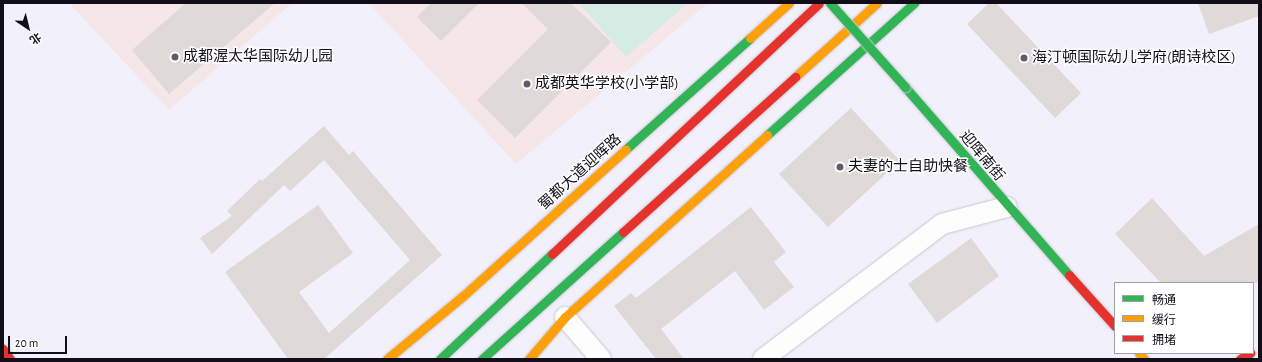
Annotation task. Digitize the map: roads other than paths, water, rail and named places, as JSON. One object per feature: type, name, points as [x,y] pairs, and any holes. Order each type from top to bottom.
[{"type":"main road","name":"蜀都大道迎晖路","points":[[387,359],[463,296],[789,3]]},
{"type":"main road","points":[[440,359],[819,3]]},
{"type":"main road","name":"迎晖南街","points":[[830,3],[905,87],[1007,207],[1114,325]]},
{"type":"main road","points":[[482,359],[877,3]]},
{"type":"main road","points":[[529,359],[565,317],[914,3]]},
{"type":"main road","points":[[3,348],[10,359]]},
{"type":"street","points":[[762,359],[942,224],[1007,207]]},
{"type":"street","points":[[565,317],[601,359]]},
{"type":"place","name":"成都渥太华国际幼儿园","points":[[175,57]]},
{"type":"place","name":"海汀顿国际幼儿学府(朗诗校区)","points":[[1024,58]]},
{"type":"place","name":"成都英华学校(小学部)","points":[[527,84]]},
{"type":"place","name":"夫妻的士自助快餐","points":[[840,167]]}]
